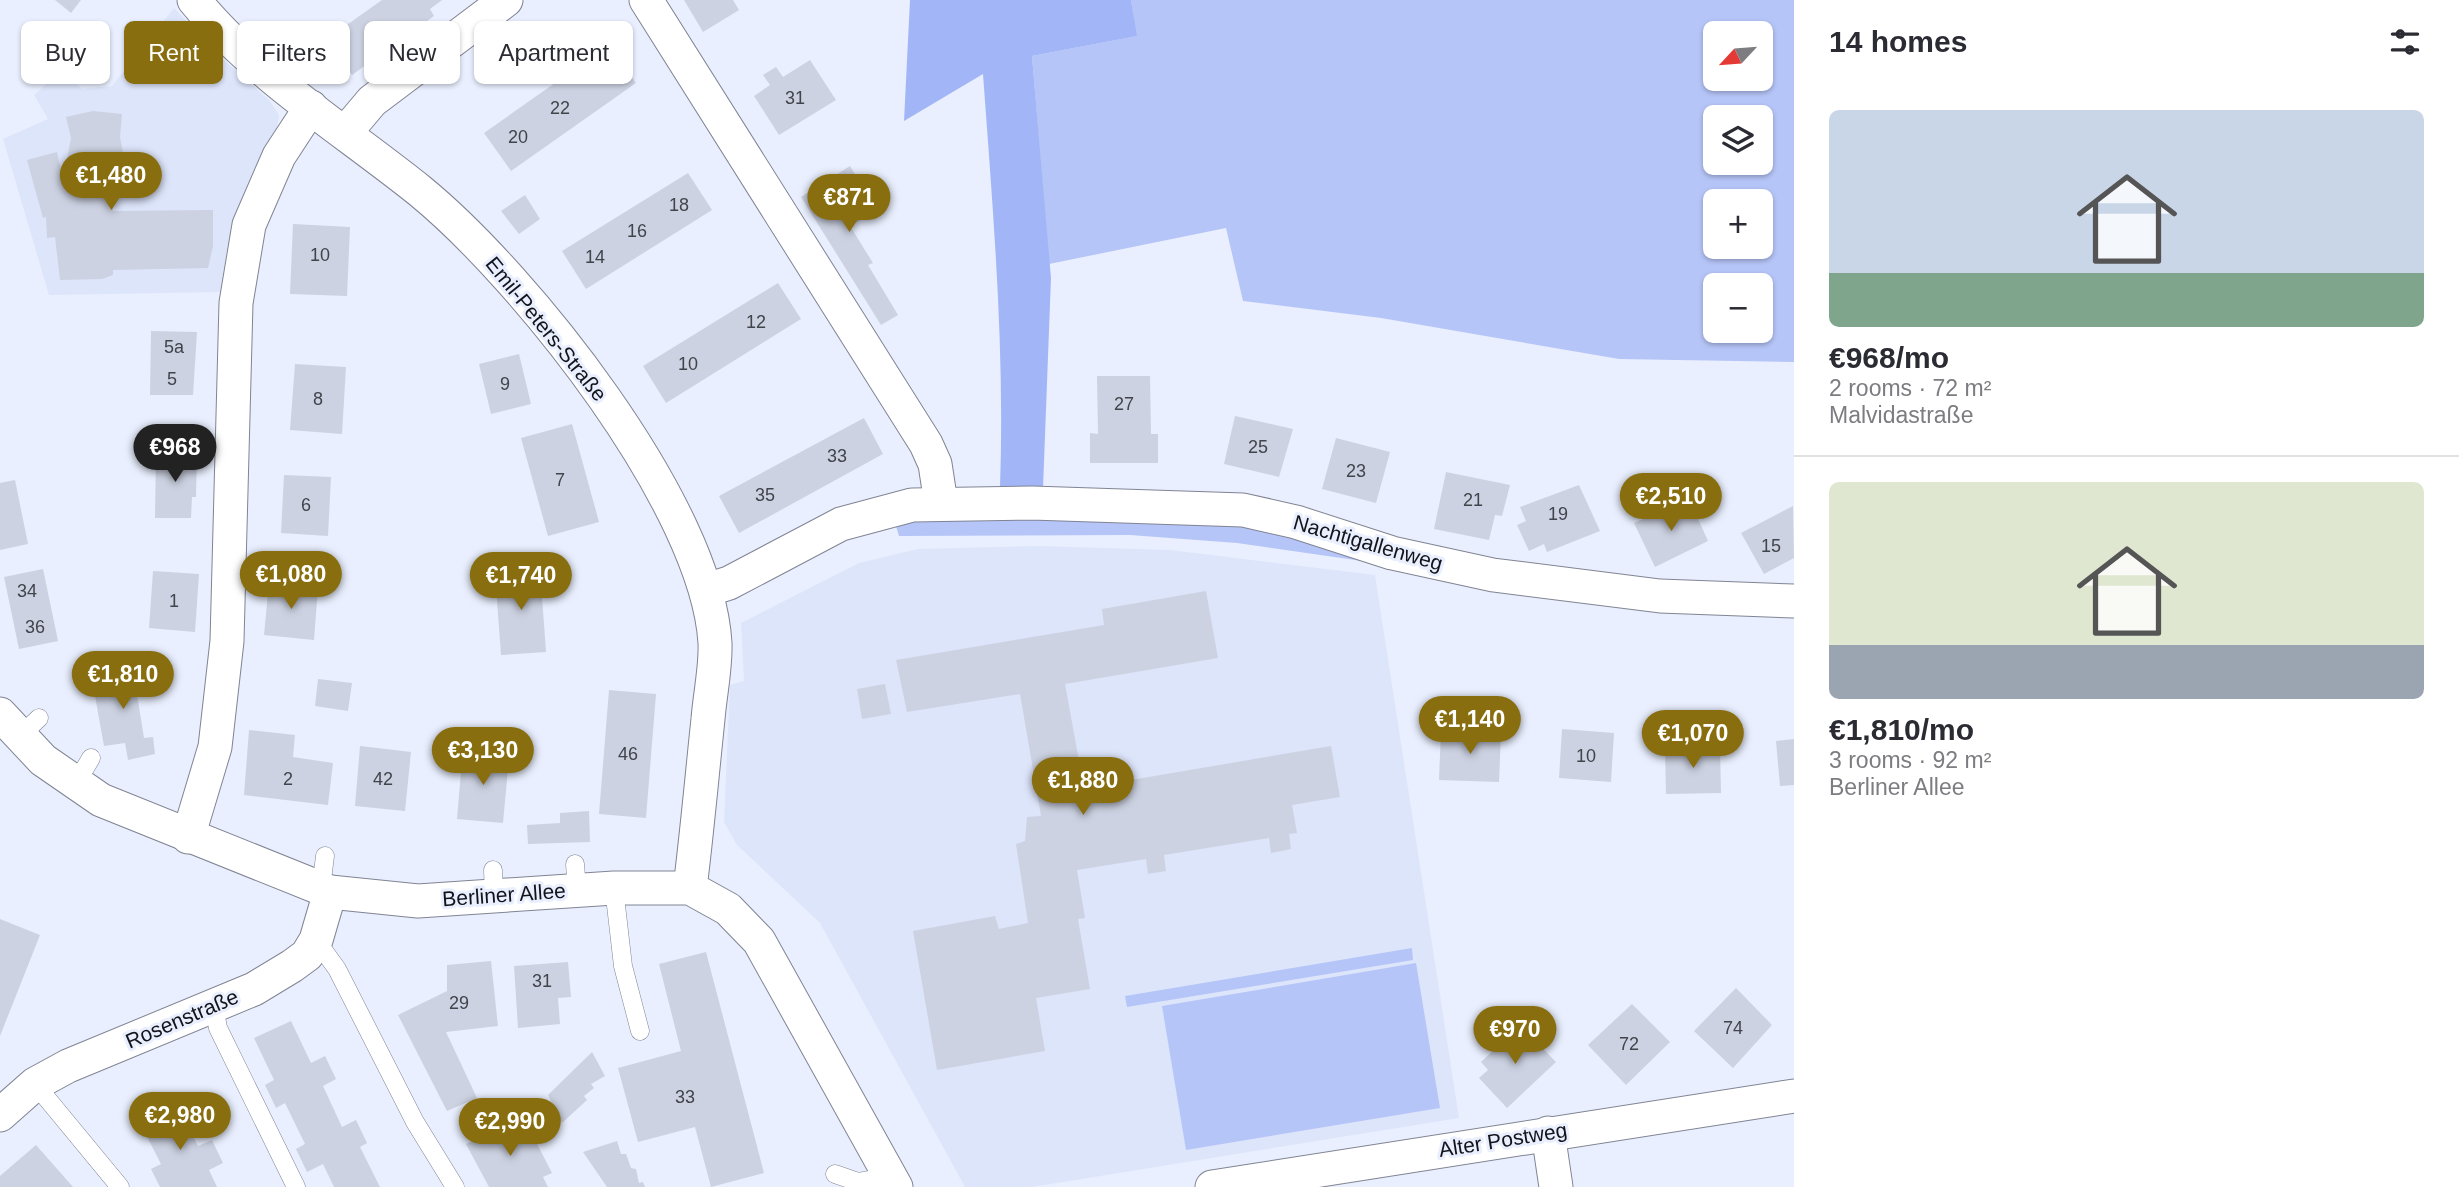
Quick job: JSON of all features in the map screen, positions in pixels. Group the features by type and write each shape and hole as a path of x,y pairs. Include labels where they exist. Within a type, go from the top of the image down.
{"street":[{"name":"Emil-Peters-Straße","path":"194,0 216,26 311,107 422,194 494,261 583,368 651,473 684,533 707,590 715,644 690,888"},
{"path":"345,133 372,101 506,0"},
{"path":"646,0 926,444 935,464 941,503"},
{"path":"188,836 215,747 227,641 236,303 249,225 272,168 293,131 311,107"},
{"name":"Nachtigallenweg","path":"707,590 729,583 841,524 912,505 941,503 1243,510 1296,522 1392,553 1506,577 1660,596 1794,601"},
{"name":"Berliner Allee","path":"12,720 43,760 83,770 100,800 188,836 325,878 418,901 494,883 576,877 614,888 690,888 728,909 759,941 893,1181"},
{"name":"Rosenstraße","path":"0,1115 36,1084 68,1066 254,989 292,966 307,955 316,940 325,878"},
{"name":"Alter Postweg","path":"1212,1187 1794,1096"},
{"path":"1548,1133 1556,1187"}],"lane":[{"path":"614,888 623,966 640,1031"},
{"path":"316,940 337,969 415,1122 455,1187"},
{"path":"214,1006 218,1028 296,1187"},
{"path":"36,1084 120,1187"},
{"path":"835,1174 858,1182 893,1181"}],"shaded area":[{"path":"910,0 1131,0 1137,36 1032,56 1051,278 1043,488 1000,487 999,332 983,74 904,121"},
{"path":"1131,0 1794,0 1794,362 1619,359 1381,318 1243,301 1226,228 1049,264 1032,56 1136,36"},
{"path":"174,8 186,21 164,21"},
{"path":"223,59 237,72 237,84 251,84 269,100 279,115 276,134 247,189 226,256 220,292 49,295 3,139 48,119 34,95 46,84 76,84 82,89 112,86 124,71 124,84 223,84"},
{"path":"1167,518 1277,528 1376,563 1237,543 1130,535 899,536 895,523 909,520"},
{"path":"1039,546 1170,550 1375,575 1459,1118 1032,1187 965,1187 820,923 737,845 724,822 730,685 744,681 741,623 859,563 918,549"},
{"path":"1412,948 1413,960 1127,1007 1125,996"},
{"path":"1416,963 1440,1108 1186,1150 1162,1006"}],"building":[{"path":"55,0 81,0 71,13"},
{"path":"382,0 442,0 430,9 434,16 427,21 364,21 364,66 352,75 350,23"},
{"path":"684,0 733,0 739,10 703,32"},
{"path":"810,60 836,100 779,135 754,96 770,85 763,75 776,67 783,77"},
{"path":"633,79 636,83 511,171 484,133 554,84 633,84"},
{"path":"93,111 122,114 120,137 124,158 115,161 119,180 112,180 113,211 213,210 213,246 208,268 113,270 113,275 102,279 60,280 55,237 47,238 46,217 43,218 27,160 57,152 62,175 79,174 79,162 67,159 71,138 66,117"},
{"path":"850,166 877,210 850,226 873,263 868,265 898,315 881,325 801,197"},
{"path":"688,173 712,210 586,289 562,251"},
{"path":"525,195 540,219 519,234 501,211"},
{"path":"293,224 350,227 347,296 290,294"},
{"path":"778,283 801,319 666,403 643,366"},
{"path":"151,331 197,332 193,395 150,395"},
{"path":"519,354 531,404 491,414 479,364"},
{"path":"295,364 346,367 342,434 290,430"},
{"path":"1097,376 1150,376 1151,434 1158,434 1158,463 1090,463 1090,433 1098,434"},
{"path":"1235,416 1293,429 1279,477 1224,464"},
{"path":"864,418 883,454 739,533 719,496"},
{"path":"572,424 599,522 548,536 521,438"},
{"path":"1336,438 1390,452 1376,503 1322,489"},
{"path":"156,451 197,451 196,497 192,497 191,518 155,518"},
{"path":"1446,472 1510,485 1502,516 1495,515 1489,540 1434,529"},
{"path":"284,475 331,477 328,536 281,533"},
{"path":"15,480 28,544 0,550 0,483"},
{"path":"1579,485 1600,531 1547,552 1544,544 1529,551 1517,525 1526,521 1520,507"},
{"path":"1689,499 1708,541 1655,567 1634,523"},
{"path":"1793,506 1794,558 1764,574 1741,533"},
{"path":"43,569 58,641 19,649 4,577"},
{"path":"540,569 546,652 501,655 495,573"},
{"path":"153,571 199,574 195,632 149,628"},
{"path":"269,582 318,588 314,640 264,635"},
{"path":"1206,591 1218,658 1065,684 1084,788 1331,746 1340,797 1292,805 1297,833 1289,834 1291,849 1271,853 1269,838 1164,855 1166,871 1148,874 1146,859 1077,870 1085,918 1078,919 1090,989 1036,998 1045,1051 937,1070 913,931 995,916 999,929 1028,923 1016,844 1025,841 1027,817 1041,816 1020,694 907,712 896,660 1104,625 1102,609"},
{"path":"139,660 143,678 134,678 144,738 153,737 155,754 128,760 125,743 104,746 93,685 115,681 112,663"},
{"path":"318,679 352,683 348,711 315,706"},
{"path":"885,684 891,714 862,719 857,689"},
{"path":"609,690 656,694 646,818 599,814"},
{"path":"1562,729 1614,733 1611,782 1559,778"},
{"path":"249,730 295,735 293,757 333,763 328,805 244,795"},
{"path":"1441,731 1501,733 1499,782 1439,780"},
{"path":"1794,739 1794,785 1780,786 1776,741"},
{"path":"360,746 411,752 405,811 355,806"},
{"path":"1720,746 1721,793 1666,794 1665,747"},
{"path":"463,748 485,750 486,756 509,758 503,823 457,819"},
{"path":"589,811 590,842 528,844 527,825 560,823 560,813"},
{"path":"0,919 40,935 0,1036"},
{"path":"706,952 764,1173 711,1187 695,1127 638,1142 618,1068 681,1051 659,964"},
{"path":"491,961 498,1026 446,1032 477,1098 447,1111 398,1015 447,991 447,965"},
{"path":"568,962 571,997 558,998 560,1024 518,1028 514,966"},
{"path":"1736,988 1772,1025 1733,1068 1694,1031"},
{"path":"1632,1004 1670,1042 1626,1085 1588,1045"},
{"path":"291,1021 311,1063 325,1056 336,1079 323,1086 342,1127 356,1120 367,1143 360,1147 380,1187 334,1187 323,1164 307,1172 296,1149 305,1144 285,1103 276,1108 265,1085 274,1080 254,1038"},
{"path":"1520,1025 1556,1062 1507,1108 1479,1078 1488,1070 1481,1062"},
{"path":"592,1052 605,1076 591,1084 594,1088 584,1096 587,1100 562,1123 548,1095"},
{"path":"177,1105 198,1146 212,1140 223,1163 209,1170 217,1187 160,1187 151,1169 161,1164 140,1123"},
{"path":"512,1119 520,1135 530,1130 552,1173 543,1177 548,1187 489,1187 466,1144"},
{"path":"617,1141 621,1154 626,1154 631,1168 636,1169 639,1183 643,1182 645,1187 607,1187 583,1152"},
{"path":"36,1145 73,1187 0,1187 0,1176"}]}
